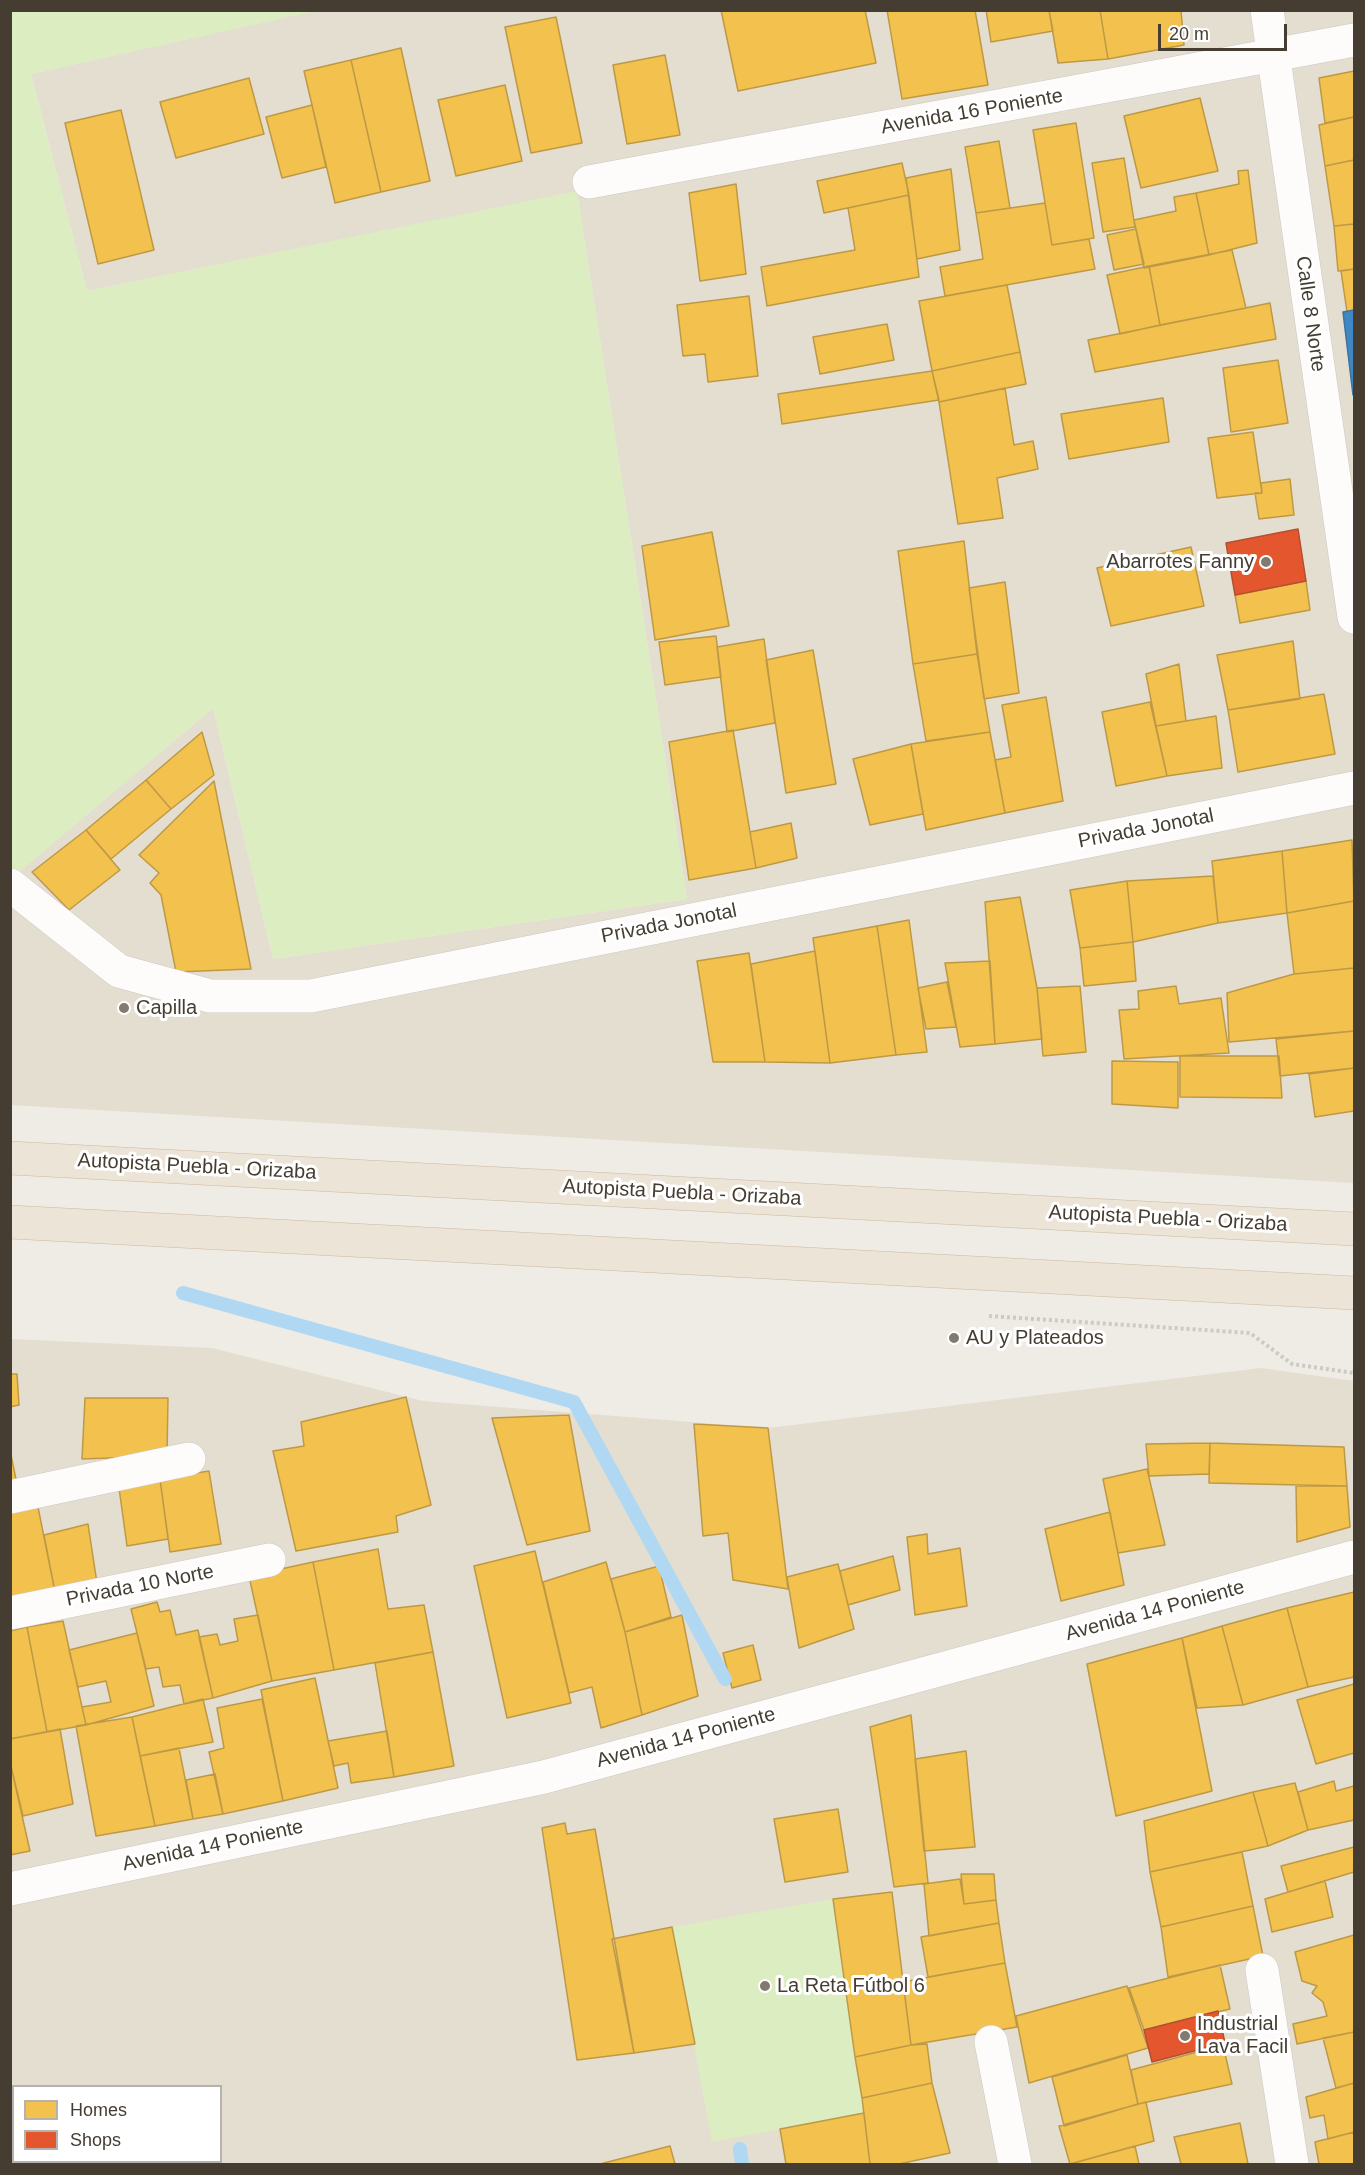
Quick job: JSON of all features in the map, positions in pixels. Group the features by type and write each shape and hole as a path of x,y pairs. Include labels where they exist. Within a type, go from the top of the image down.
{"highway":[{"name":"Autopista Puebla - Orizaba","path":"10,1158 1354,1229"},
{"path":"10,1222 1354,1293"}],"street":[{"name":"Calle 8 Norte","path":"1267,10 1354,617"},
{"name":"Avenida 16 Poniente","path":"589,182 1273,57 1354,40"},
{"name":"Privada Jonotal","path":"10,885 119,971 210,996 311,996 1354,788"},
{"path":"10,1497 189,1459"},
{"name":"Avenida 14 Poniente","path":"10,1889 544,1777 1354,1557"},
{"name":"Privada 10 Norte","path":"10,1613 269,1560"},
{"path":"1262,1970 1292,2164"},
{"path":"991,2042 1015,2164"}],"path":[{"path":"1250,1333 1292,1364 1354,1373"}],"shaded area":[{"path":"316,10 1354,11 1354,1183 11,1105 10,879 213,708 273,959 687,899 577,192 87,291 31,74"},
{"path":"11,1339 212,1348 423,1401 768,1428 1261,1368 1354,1381 1354,2164 11,2164"}],"green space":[{"path":"11,11 316,11 31,74 87,291 577,191 687,899 273,959 213,708 11,879"},
{"name":"La Reta Fútbol 6","path":"833,1899 864,2113 712,2142 672,1927"}],"building: Homes":[{"path":"721,10 865,10 876,63 738,91"},
{"path":"887,10 975,10 988,85 902,99"},
{"path":"986,10 1049,10 1053,31 991,42"},
{"path":"1049,10 1100,10 1108,59 1058,63"},
{"path":"1100,10 1181,10 1184,45 1108,59"},
{"path":"556,17 582,143 531,153 505,27"},
{"path":"401,48 430,181 381,192 351,60"},
{"path":"665,55 680,135 627,144 613,65"},
{"path":"351,60 381,192 335,203 304,71"},
{"path":"1354,71 1354,117 1325,123 1319,78"},
{"path":"249,78 264,134 176,158 160,102"},
{"path":"505,85 522,161 456,176 438,100"},
{"path":"1200,98 1218,171 1141,188 1124,116"},
{"path":"312,105 326,167 282,178 266,117"},
{"path":"121,110 154,250 98,264 65,123"},
{"path":"1354,117 1354,160 1325,166 1319,125"},
{"path":"1076,123 1094,238 1052,245 1033,130"},
{"path":"999,141 1010,208 976,213 965,147"},
{"path":"1124,158 1135,227 1103,232 1092,163"},
{"path":"1354,160 1354,224 1334,226 1325,166"},
{"path":"902,163 909,195 824,213 817,181"},
{"path":"951,169 960,250 917,259 906,178"},
{"path":"1248,170 1257,243 1209,255 1196,193 1239,184 1238,171"},
{"path":"736,184 746,274 700,281 689,193"},
{"path":"1196,193 1209,255 1144,268 1134,220 1176,211 1174,197"},
{"path":"909,195 919,277 767,306 761,267 855,250 848,208"},
{"path":"1045,203 1052,245 1089,239 1095,269 945,296 940,267 983,259 976,213"},
{"path":"1354,224 1354,269 1338,271 1334,226"},
{"path":"1136,229 1144,264 1114,270 1107,235"},
{"path":"1232,250 1246,308 1160,325 1149,266"},
{"path":"1149,266 1160,325 1120,334 1107,275"},
{"path":"1354,269 1354,310 1347,312 1341,271"},
{"path":"1007,285 1020,352 932,371 919,301"},
{"path":"749,296 758,376 708,382 705,354 683,356 677,305"},
{"path":"1270,303 1276,339 1095,372 1088,340"},
{"path":"887,324 894,360 820,374 813,337"},
{"path":"1020,352 1026,384 939,402 932,371"},
{"path":"1278,360 1288,423 1231,432 1223,368"},
{"path":"932,371 939,400 782,424 778,394"},
{"path":"1005,388 1014,445 1033,441 1038,469 997,478 1003,518 958,524 939,402"},
{"path":"1163,398 1169,442 1069,459 1061,414"},
{"path":"1253,432 1262,493 1217,498 1208,438"},
{"path":"1290,479 1294,515 1259,519 1255,493 1262,493 1261,483"},
{"path":"712,532 729,626 655,640 642,546"},
{"path":"964,541 977,654 913,664 898,551"},
{"path":"1191,547 1204,606 1111,626 1097,568"},
{"path":"1306,581 1310,610 1240,623 1235,595"},
{"path":"1005,582 1019,693 984,699 969,588"},
{"path":"716,636 721,677 665,685 659,642"},
{"path":"764,639 775,723 727,732 717,647"},
{"path":"1293,641 1300,699 1228,710 1217,655"},
{"path":"813,650 836,784 786,793 766,660"},
{"path":"977,654 990,732 926,741 913,664"},
{"path":"1179,664 1186,721 1156,726 1146,674"},
{"path":"1324,694 1335,754 1238,772 1228,710"},
{"path":"1046,697 1063,801 1005,813 995,760 1011,757 1002,705"},
{"path":"1150,702 1167,776 1116,786 1102,712"},
{"path":"1216,716 1222,768 1167,776 1156,726"},
{"path":"733,730 756,868 689,880 669,742"},
{"path":"202,732 214,775 171,809 146,780"},
{"path":"990,732 1005,813 926,830 911,744"},
{"path":"911,744 923,814 870,825 853,759"},
{"path":"146,780 171,809 111,859 86,830"},
{"path":"214,781 251,969 176,972 161,895 150,883 159,873 139,855"},
{"path":"791,823 797,858 756,868 750,832"},
{"path":"86,830 120,870 69,910 32,872"},
{"path":"1352,840 1354,901 1287,913 1282,851"},
{"path":"1282,851 1287,913 1218,923 1212,861"},
{"path":"1213,876 1218,923 1133,942 1127,881"},
{"path":"1127,881 1133,942 1080,948 1070,890"},
{"path":"1020,897 1037,988 1042,1039 995,1044 985,902"},
{"path":"1354,901 1354,968 1294,974 1287,913"},
{"path":"909,920 927,1052 896,1055 877,926"},
{"path":"877,926 896,1055 830,1063 813,938"},
{"path":"1133,942 1136,981 1084,986 1080,948"},
{"path":"815,951 830,1063 765,1062 751,964"},
{"path":"749,953 765,1062 713,1062 697,961"},
{"path":"990,961 995,1044 960,1047 945,963"},
{"path":"1354,968 1354,1031 1229,1042 1227,993 1294,974"},
{"path":"947,982 956,1027 926,1029 918,988"},
{"path":"1080,986 1086,1052 1043,1056 1037,988"},
{"path":"1176,986 1179,1004 1221,998 1229,1053 1124,1059 1119,1010 1139,1009 1138,991"},
{"path":"1354,1031 1354,1068 1280,1076 1276,1039"},
{"path":"1180,1056 1279,1056 1282,1098 1180,1097"},
{"path":"1112,1061 1178,1062 1178,1108 1112,1104"},
{"path":"1354,1068 1354,1111 1315,1117 1309,1074"},
{"path":"10,1374 17,1374 19,1405 10,1407"},
{"path":"406,1397 431,1505 396,1516 398,1532 296,1551 273,1451 304,1446 301,1422"},
{"path":"85,1398 168,1398 167,1456 82,1459"},
{"path":"569,1415 590,1531 527,1545 492,1418"},
{"path":"694,1424 768,1428 788,1589 733,1580 728,1533 703,1536"},
{"path":"1210,1443 1209,1474 1149,1476 1146,1444"},
{"path":"1210,1443 1344,1447 1347,1486 1209,1483"},
{"path":"10,1450 18,1489 10,1491"},
{"path":"1147,1469 1165,1545 1118,1553 1103,1479"},
{"path":"209,1471 221,1544 170,1552 160,1479"},
{"path":"160,1479 168,1539 127,1546 119,1488"},
{"path":"1296,1486 1347,1486 1350,1527 1297,1542"},
{"path":"38,1507 55,1592 10,1601 10,1513"},
{"path":"1110,1512 1124,1585 1061,1601 1045,1529"},
{"path":"88,1524 97,1583 55,1592 44,1535"},
{"path":"927,1534 928,1554 960,1548 967,1606 915,1615 907,1537"},
{"path":"378,1549 388,1609 424,1605 433,1652 334,1670 313,1562"},
{"path":"535,1551 571,1703 507,1718 474,1566"},
{"path":"893,1556 900,1590 848,1605 840,1571"},
{"path":"313,1562 334,1670 272,1681 249,1576"},
{"path":"606,1562 625,1632 642,1715 601,1728 592,1687 569,1693 543,1582"},
{"path":"838,1564 854,1629 799,1648 787,1577"},
{"path":"659,1566 671,1617 625,1632 611,1579"},
{"path":"1354,1592 1354,1677 1308,1687 1287,1608"},
{"path":"157,1602 160,1612 170,1610 176,1635 198,1630 213,1698 184,1704 180,1685 163,1687 159,1667 146,1669 131,1609"},
{"path":"1287,1608 1308,1687 1243,1705 1222,1626"},
{"path":"258,1615 272,1681 213,1698 199,1637 217,1634 220,1645 238,1641 234,1619"},
{"path":"682,1615 698,1696 642,1715 625,1632"},
{"path":"63,1621 86,1725 47,1732 27,1627"},
{"path":"1222,1626 1243,1705 1197,1708 1182,1638"},
{"path":"27,1627 47,1732 10,1739 10,1631"},
{"path":"137,1633 154,1706 86,1725 82,1707 111,1702 106,1681 78,1687 69,1650"},
{"path":"1182,1638 1212,1791 1116,1816 1087,1664"},
{"path":"753,1645 761,1680 732,1688 723,1653"},
{"path":"433,1652 454,1766 394,1777 375,1663"},
{"path":"315,1678 338,1788 283,1801 261,1690"},
{"path":"1354,1684 1354,1753 1316,1764 1297,1700"},
{"path":"203,1699 213,1742 140,1756 132,1717"},
{"path":"262,1699 283,1801 223,1814 209,1752 224,1748 217,1708"},
{"path":"911,1715 928,1883 894,1887 870,1727"},
{"path":"132,1717 155,1826 96,1836 76,1726"},
{"path":"60,1729 73,1804 23,1816 10,1762 10,1739"},
{"path":"387,1731 394,1777 351,1783 348,1763 334,1766 328,1741"},
{"path":"179,1748 193,1819 155,1826 140,1756"},
{"path":"966,1751 975,1847 924,1851 915,1759"},
{"path":"10,1762 30,1851 10,1855"},
{"path":"215,1774 223,1814 193,1819 186,1780"},
{"path":"1334,1781 1336,1791 1354,1786 1354,1820 1308,1830 1298,1792"},
{"path":"1295,1783 1308,1830 1268,1846 1253,1792"},
{"path":"1253,1792 1268,1846 1150,1872 1144,1821"},
{"path":"838,1809 848,1872 785,1882 774,1819"},
{"path":"565,1823 567,1834 595,1829 634,2053 577,2060 542,1828"},
{"path":"1354,1847 1354,1872 1288,1892 1281,1866"},
{"path":"1242,1852 1253,1906 1161,1927 1150,1872"},
{"path":"961,1874 994,1874 996,1900 964,1904"},
{"path":"960,1879 964,1904 996,1900 999,1923 929,1936 924,1884"},
{"path":"1325,1881 1333,1917 1272,1932 1265,1899"},
{"path":"892,1892 911,2045 855,2057 833,1899"},
{"path":"1253,1906 1263,1956 1168,1977 1161,1927"},
{"path":"999,1923 1005,1963 928,1977 921,1937"},
{"path":"672,1927 695,2044 634,2053 612,1939"},
{"path":"1354,1935 1354,2032 1297,2044 1293,2024 1327,2016 1323,2002 1312,1993 1317,1986 1302,1981 1295,1952"},
{"path":"1005,1963 1017,2027 911,2045 903,1982"},
{"path":"1220,1965 1230,2009 1144,2030 1129,1988"},
{"path":"1127,1986 1148,2048 1029,2083 1016,2016"},
{"path":"1354,2032 1354,2083 1336,2088 1323,2038"},
{"path":"927,2044 932,2083 862,2098 855,2057 911,2045"},
{"path":"1223,2045 1232,2084 1138,2104 1131,2070"},
{"path":"1127,2055 1138,2104 1064,2126 1052,2077"},
{"path":"932,2083 950,2153 899,2164 870,2164 862,2098"},
{"path":"1354,2083 1354,2132 1328,2139 1324,2115 1310,2118 1306,2097"},
{"path":"10,2093 12,2096 12,2154 10,2155"},
{"path":"1146,2102 1154,2141 1070,2164 1059,2126"},
{"path":"864,2113 870,2164 786,2164 780,2129"},
{"path":"1240,2123 1248,2164 1181,2164 1174,2137"},
{"path":"1354,2132 1354,2164 1319,2164 1315,2142"},
{"path":"670,2146 675,2164 600,2164"},
{"path":"1135,2146 1139,2164 1070,2164"}],"building: Shops":[{"name":"Abarrotes Fanny","path":"1298,529 1306,581 1235,595 1226,543"},
{"name":"Industrial Lava Facil","path":"1218,2011 1225,2043 1152,2062 1144,2030"}],"building: Schools":[{"path":"1354,310 1354,395 1353,395 1343,312"}],"waterway":[{"path":"183,1293 574,1402 725,1679"},
{"path":"740,2149 742,2164"}],"place":[{"name":"Abarrotes Fanny","path":"1266,562"},
{"name":"Capilla","path":"124,1008"},
{"name":"AU y Plateados","path":"954,1338"},
{"name":"La Reta Fútbol 6","path":"765,1986"},
{"name":"Industrial Lava Facil","path":"1185,2036"}]}
